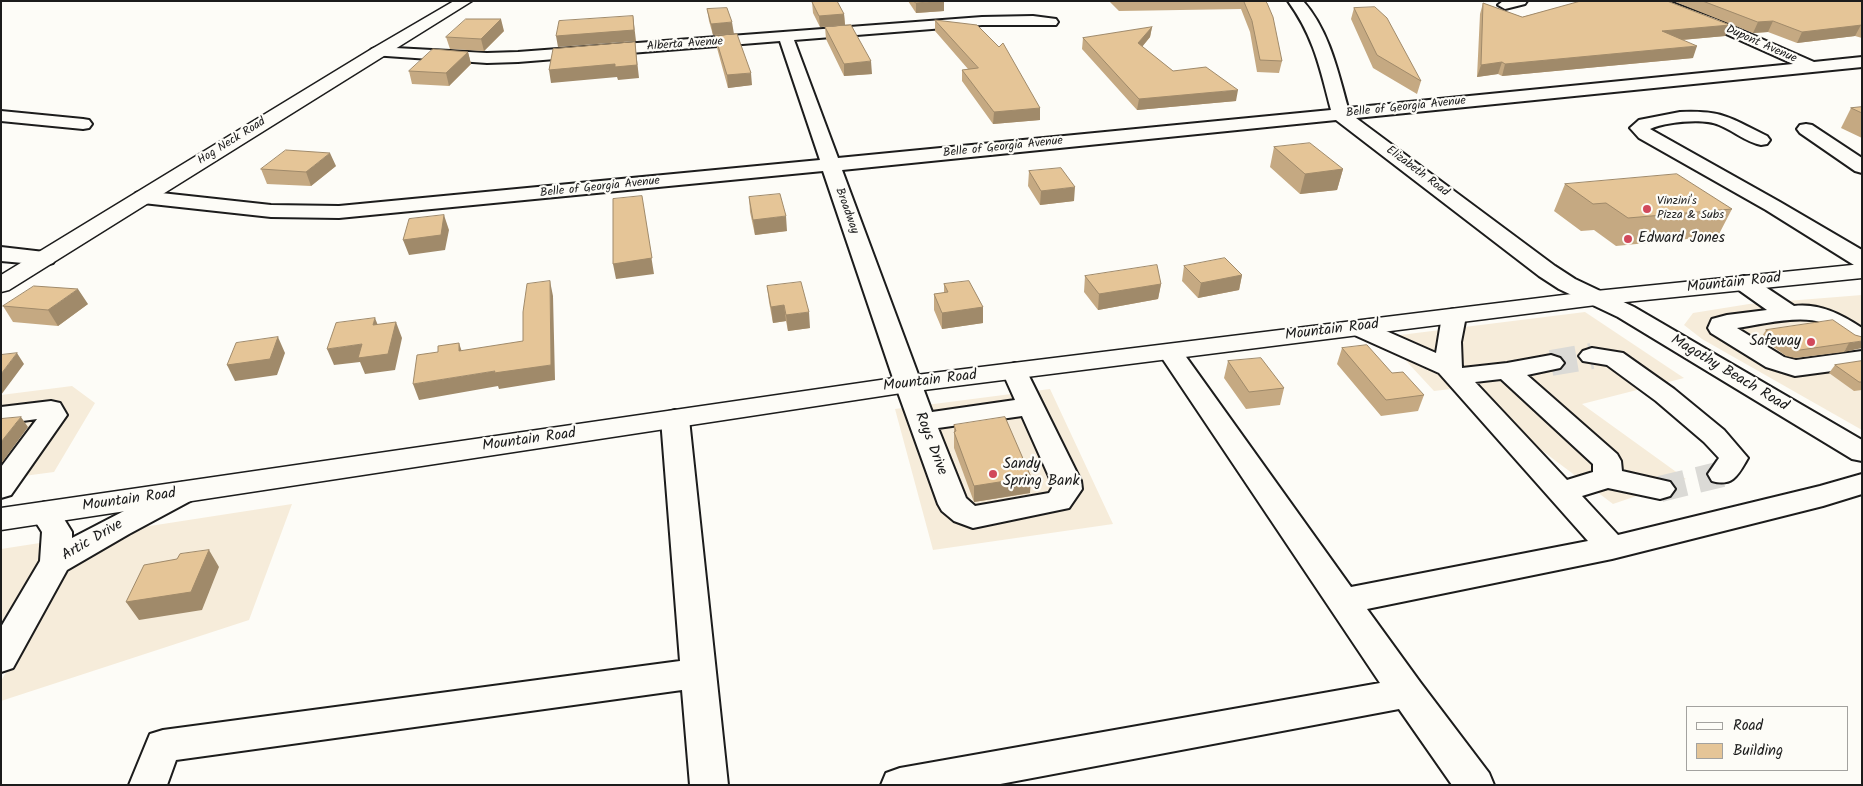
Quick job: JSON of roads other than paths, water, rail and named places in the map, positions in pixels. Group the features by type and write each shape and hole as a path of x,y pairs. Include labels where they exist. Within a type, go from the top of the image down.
{"main road":[{"name":"Hog Neck Road","path":"1,285 377,52 465,1"},
{"name":"Mountain Road","path":"1,519 908,384 1596,298 1862,271"}],"street":[{"path":"1295,1 1304,11 1324,51 1341,115"},
{"path":"1505,5 1520,1"},
{"name":"Dupont Avenue","path":"1653,1 1710,22 1813,67"},
{"name":"Alberta Avenue","path":"377,52 487,58 518,57 786,38 982,21 1033,20 1051,22"},
{"name":"Broadway","path":"786,38 908,384"},
{"name":"Belle of Georgia Avenue","path":"143,197 272,211 339,212 1341,115 1862,62"},
{"name":"Elizabeth Road","path":"1341,115 1546,271 1596,298"},
{"path":"1,116 83,124"},
{"path":"1761,140 1723,120 1707,117 1656,121 1639,128 1645,134 1773,206 1862,260"},
{"path":"1806,128 1862,167"},
{"path":"1,254 45,258"},
{"path":"1744,283 1789,314"},
{"name":"Magothy Beach Road","path":"1596,298 1626,312 1862,452"},
{"path":"1862,339 1830,318 1806,312 1721,324 1722,331 1775,362 1795,368 1862,359"},
{"path":"1452,372 1449,342 1454,316"},
{"path":"1359,328 1452,372 1612,548"},
{"path":"1705,359 1749,347"},
{"path":"1170,352 1407,693 1475,785"},
{"path":"1592,356 1614,358 1665,395 1714,436 1734,458 1722,474"},
{"path":"1452,372 1507,370 1551,363"},
{"path":"1507,370 1607,461 1608,478"},
{"path":"922,422 1031,406 1015,371"},
{"name":"Roys Drive","path":"908,384 953,504 973,517 1051,503 1059,501 1064,496 1067,489 1066,481 1031,406"},
{"path":"1,416 51,409 54,415 6,476"},
{"path":"675,419 709,785"},
{"path":"1560,492 1608,478 1660,489"},
{"path":"1343,601 1612,548 1824,496 1862,484"},
{"name":"Artic Drive","path":"56,562 118,526 184,492"},
{"name":"Artic Drive","path":"1,658 56,562 57,532 45,513"},
{"path":"148,785 163,746 698,673"},
{"path":"900,785 1407,693"}],"tunnel":[{"path":"1551,363 1592,356"},
{"path":"1660,489 1722,474"}],"place":[{"name":"Vinzini's Pizza & Subs","path":"1647,209"},
{"name":"Edward Jones","path":"1628,239"},
{"name":"Safeway","path":"1811,342"},
{"name":"Sandy Spring Bank","path":"993,474"}]}
